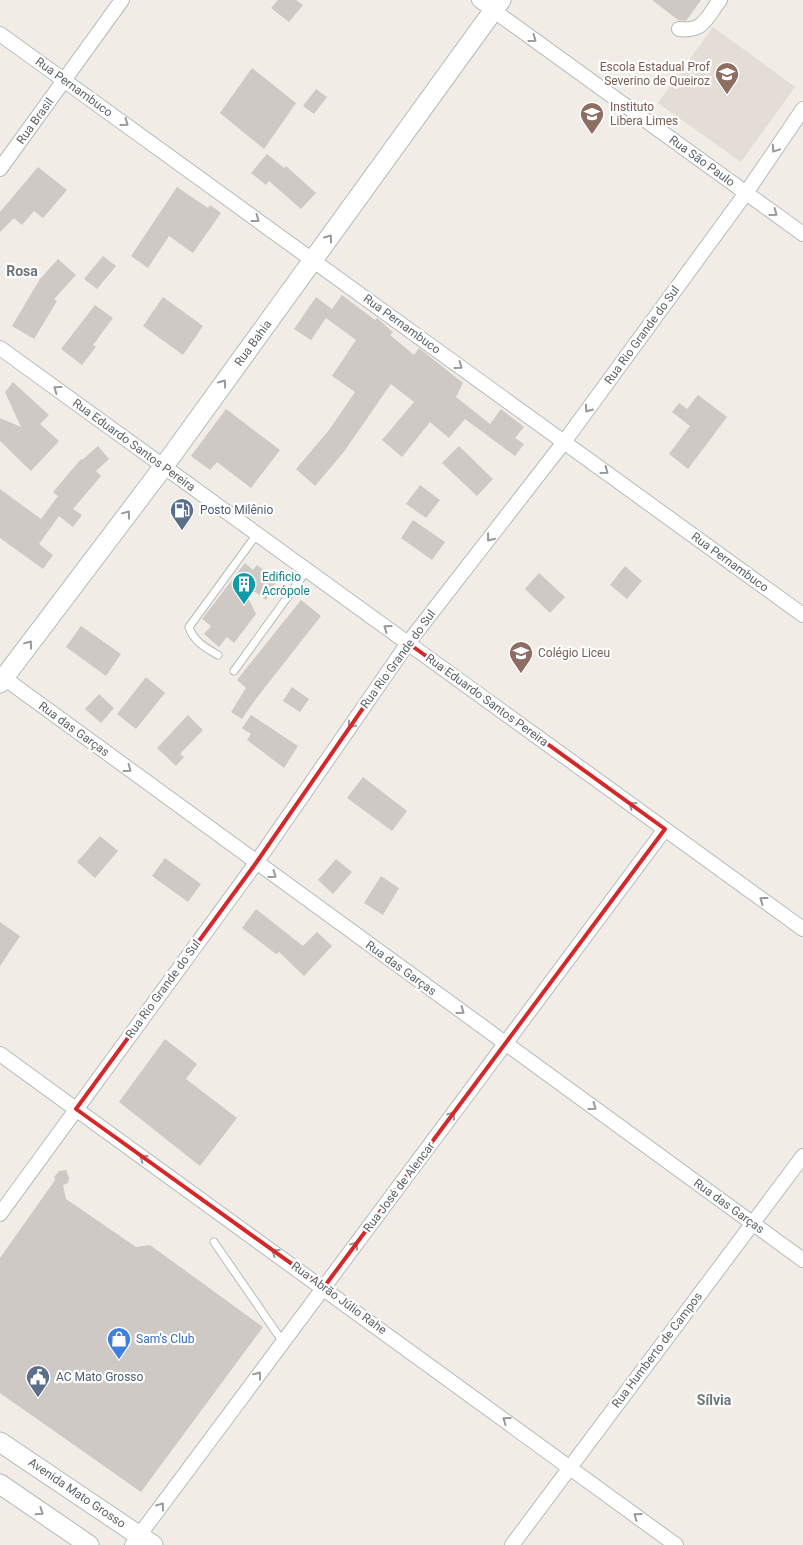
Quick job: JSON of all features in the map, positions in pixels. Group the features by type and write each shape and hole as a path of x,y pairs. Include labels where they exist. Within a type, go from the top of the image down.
{"main road":[{"name":"Rua Bahia","path":"1,679 164,466 313,260 491,4"},
{"name":"Avenida Mato Grosso","path":"0,1442 142,1542"},
{"path":"0,1484 89,1545"}],"street":[{"name":"Rua Brasil","path":"0,169 122,0"},
{"path":"679,28 694,30 699,28 720,0"},
{"name":"Rua São Paulo","path":"491,4 803,234"},
{"name":"Rua Pernambuco","path":"0,34 803,616"},
{"name":"Rua Rio Grande do Sul","path":"0,1214 256,862 408,643 564,442 746,193 803,109"},
{"name":"Rua Eduardo Santos Pereira","path":"0,348 803,929"},
{"name":"Rua das Garças","path":"1,679 803,1260"},
{"name":"Rua José de Alencar","path":"142,1542 283,1342 665,829"},
{"name":"Rua Abrão Júlio Rahe","path":"0,1054 324,1287 676,1545"},
{"name":"Rua Humberto de Campos","path":"512,1545 803,1156"}],"lane":[{"path":"218,655 198,642 191,634 189,627 257,534"},
{"path":"234,671 308,570"},
{"path":"214,1242 283,1342"}],"highlighted area":[{"path":"408,643 665,829 324,1287 76,1109 256,863"}],"shaded area":[{"name":"Escola Estadual Prof Severino de Queiroz","path":"713,27 795,87 741,162 658,103"}],"building":[{"path":"278,0 296,0 303,5 289,22 271,8"},
{"path":"652,0 701,0 686,21 678,20"},
{"path":"252,68 296,103 264,149 220,113"},
{"path":"316,89 327,97 314,114 303,106"},
{"path":"267,154 284,168 286,166 316,193 301,209 269,181 266,185 251,173"},
{"path":"38,167 67,190 43,218 34,211 22,225 14,218 0,232 0,212"},
{"path":"177,187 208,208 210,205 221,213 193,253 169,236 148,268 131,256"},
{"path":"103,256 116,266 97,289 84,279"},
{"path":"58,259 76,275 54,299 57,301 34,339 12,326 40,279"},
{"path":"342,295 375,320 377,318 393,332 390,335 414,355 419,348 463,383 456,397 490,424 501,409 524,427 515,438 524,444 515,456 465,419 449,438 430,422 402,457 382,440 414,402 391,384 343,453 315,486 296,469 329,430 355,392 332,376 356,340 326,318 311,340 294,329 316,297 332,309"},
{"path":"163,297 203,326 183,355 143,326"},
{"path":"95,305 113,318 93,345 96,347 82,365 61,349"},
{"path":"13,382 49,415 40,424 59,441 31,471 0,441 0,418 21,427 5,392"},
{"path":"698,395 727,417 688,469 669,454 690,426 672,412 679,403 687,409"},
{"path":"226,409 280,450 251,488 217,462 210,470 191,456"},
{"path":"98,446 109,459 96,471 101,476 73,509 82,515 73,527 59,516 39,544 53,555 43,569 0,538 0,489 41,519 58,496 53,492 81,459"},
{"path":"459,446 493,479 477,496 442,463"},
{"path":"420,485 440,500 426,518 406,504"},
{"path":"413,520 445,542 432,560 401,538"},
{"name":"Edificio Acrópole","path":"245,563 253,570 257,565 277,580 266,600 240,581 256,614 234,643 227,637 219,647 204,634 211,626 202,619"},
{"path":"625,566 642,581 627,599 610,585"},
{"path":"539,573 565,597 550,613 525,589"},
{"path":"301,600 321,616 242,719 231,712 246,688 237,680"},
{"path":"81,626 121,654 106,676 66,647"},
{"path":"146,677 165,693 136,729 117,714"},
{"path":"292,687 309,699 300,712 283,701"},
{"path":"99,694 114,708 101,723 85,709"},
{"path":"188,715 203,730 180,754 184,757 176,766 157,748"},
{"path":"251,715 298,746 284,768 247,740 251,734 242,728"},
{"path":"363,777 407,811 392,831 347,798"},
{"path":"100,836 118,851 95,878 77,862"},
{"path":"165,858 201,884 188,902 152,876"},
{"path":"336,859 352,872 333,894 318,880"},
{"path":"381,876 399,888 383,915 364,903"},
{"path":"256,909 303,946 317,932 332,946 304,976 279,952 276,954 242,928"},
{"path":"0,922 20,936 0,966"},
{"path":"165,1039 197,1064 186,1079 237,1118 200,1166 119,1102"},
{"name":"Sam's Club","path":"66,1170 69,1178 68,1183 63,1185 66,1199 136,1247 150,1245 263,1327 141,1492 0,1393 0,1258 55,1180 54,1177 59,1171"}],"place":[{"name":"Escola Estadual Prof Severino de Queiroz","path":"727,95"},
{"name":"Instituto Libera Limes","path":"592,135"},
{"name":"Posto Milênio","path":"182,531"},
{"name":"Edificio Acrópole","path":"244,605"},
{"name":"Colégio Liceu","path":"521,674"},
{"name":"Sam's Club","path":"119,1360"},
{"name":"AC Mato Grosso","path":"38,1398"}],"district":[{"name":"Rosa","path":"22,271"},
{"name":"Sílvia","path":"714,1400"}]}
